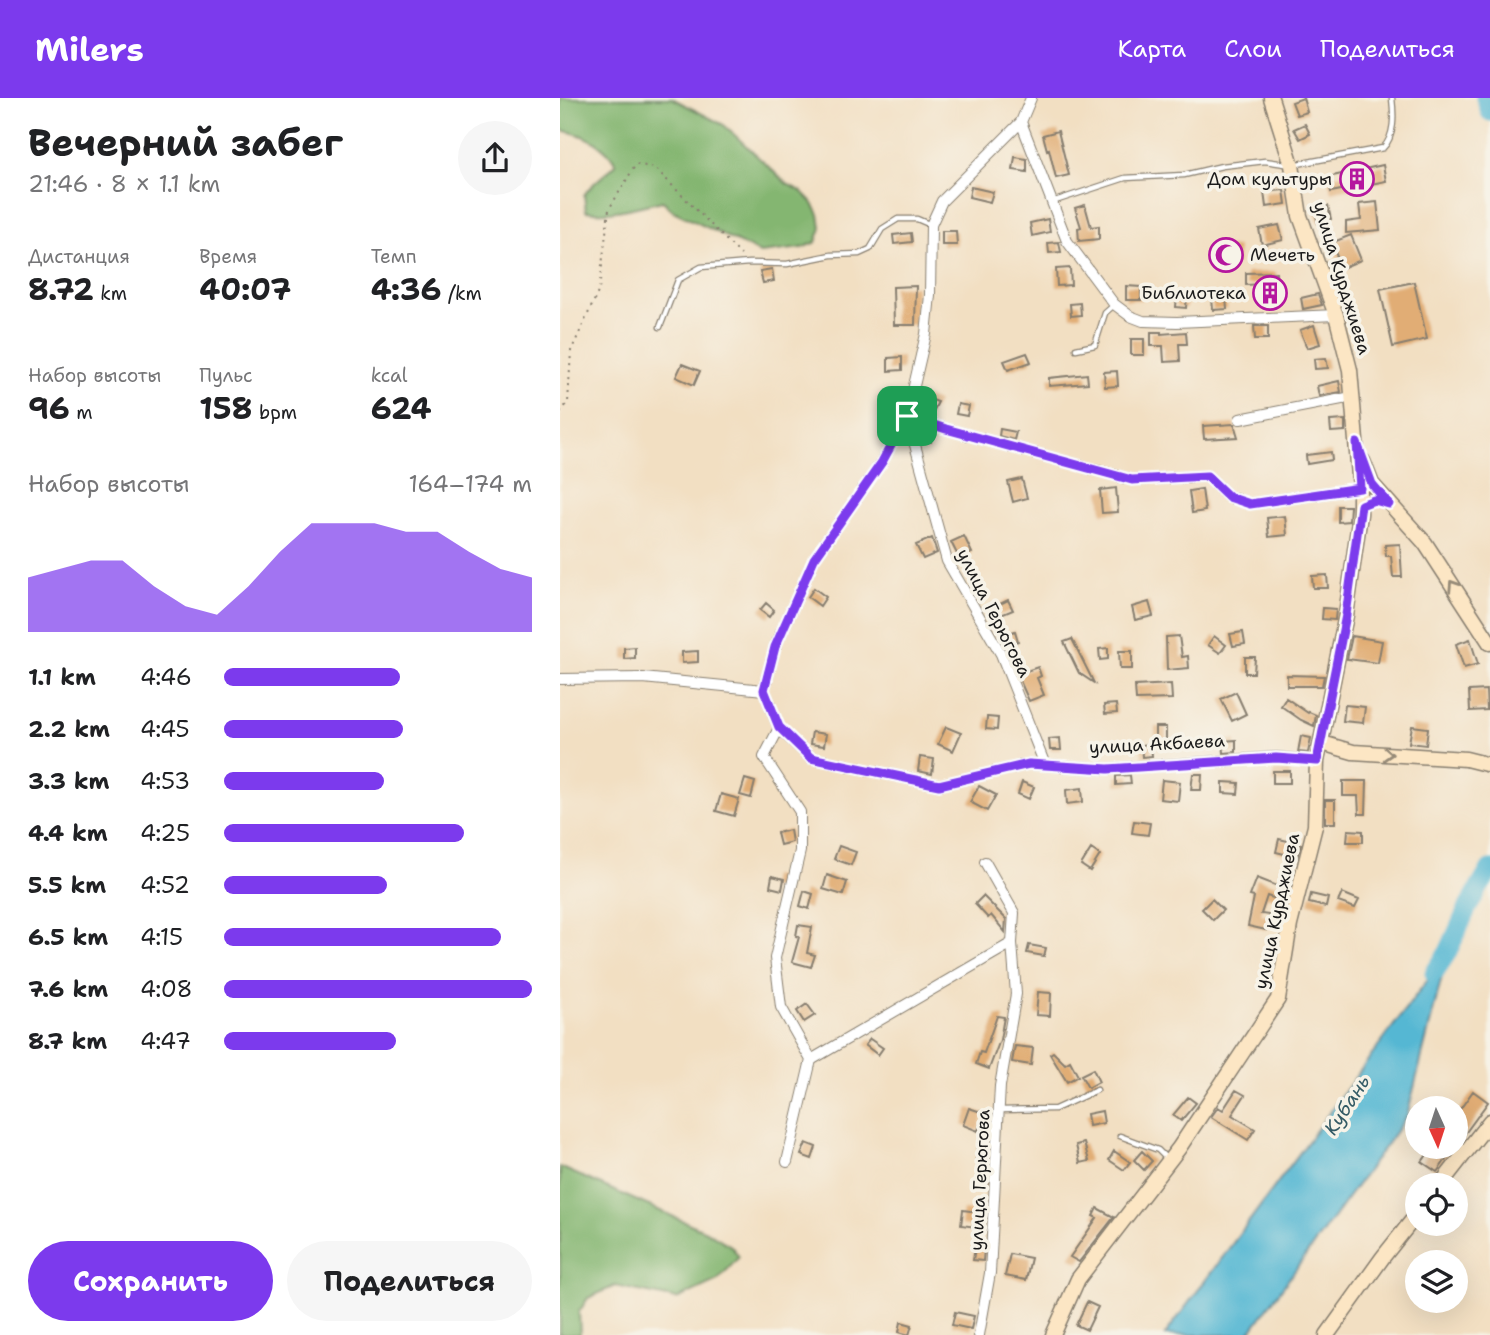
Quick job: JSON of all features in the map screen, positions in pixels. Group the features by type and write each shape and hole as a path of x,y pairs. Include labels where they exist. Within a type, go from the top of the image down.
{"street":[{"path":"932,225 942,201 1021,122 1031,98"},
{"name":"улица Курджиева","path":"1053,1335 1078,1279 1169,1161 1278,999 1290,925 1315,826 1317,761 1346,615 1360,514 1360,488 1350,370 1336,315 1300,216 1292,165 1271,98"},
{"path":"1021,122 1067,242 1114,304 1129,316 1143,321 1177,322 1336,315"},
{"name":"улица Герюгова","path":"932,225 926,334 907,416 947,561 1000,654 1045,765"},
{"path":"1240,419 1352,397"},
{"path":"560,679 643,678 764,690 775,647 814,559 882,462 907,416 1132,480 1207,476 1229,497 1250,504 1360,488"},
{"path":"1357,443 1372,484 1425,543 1490,642"},
{"path":"1360,514 1361,505 1374,500 1389,504"},
{"name":"улица Акбаева","path":"764,690 779,727 811,758 939,785 1029,764 1108,769 1276,758 1317,761"},
{"path":"779,727 764,757 800,812 800,851 775,958 780,1007 811,1060 787,1162"},
{"path":"1322,743 1353,752 1466,759 1490,765"},
{"name":"улица Герюгова","path":"979,1335 990,1273 1000,1086 1016,994 1012,943 1014,913 985,862"},
{"path":"811,1060 1012,943"},
{"path":"1449,1173 1490,1121"},
{"path":"1328,1335 1405,1229"}],"lane":[{"path":"1052,202 1125,178 1184,175 1222,166 1265,162 1292,165 1383,148 1391,140 1392,98"},
{"path":"660,327 678,280 701,267 749,263 787,264 831,255 859,254 870,249 881,229 898,219 918,219 932,225"},
{"path":"1076,349 1095,345 1105,313 1114,304"},
{"path":"1000,1110 1055,1109 1097,1090"},
{"path":"1120,1136 1158,1150 1169,1161"}],"path":[{"path":"560,412 568,403 570,351 599,290 609,209 636,164 656,168 749,263"}],"green space":[{"path":"560,98 672,98 724,125 787,184 801,191 812,202 819,214 821,228 816,242 802,248 760,253 673,211 663,201 614,211 586,211 584,195 616,164 600,145 577,134 560,130"},
{"path":"560,1167 706,1231 731,1246 739,1257 718,1280 677,1299 615,1286 588,1298 579,1312 580,1335 560,1335"}],"water":[{"path":"1448,952 1412,1096 1405,1096 1405,1119 1248,1335 1165,1335"}],"building":[{"path":"1303,98 1307,112 1297,115 1292,102"},
{"path":"1305,124 1310,134 1300,139 1294,129"},
{"path":"1058,131 1069,175 1056,178 1043,135"},
{"path":"1015,157 1027,159 1027,172 1013,170"},
{"name":"Дом культуры","path":"1383,165 1386,181 1331,192 1328,177"},
{"path":"971,187 993,192 990,202 969,197"},
{"path":"1284,190 1286,204 1266,207 1264,192"},
{"path":"1377,202 1380,230 1346,233 1346,222 1361,220 1359,204"},
{"path":"1085,205 1091,227 1099,226 1099,239 1079,241 1078,228 1081,227 1075,208"},
{"path":"1328,206 1331,219 1318,223 1314,208"},
{"path":"1048,219 1050,232 1032,236 1030,223"},
{"path":"1279,225 1283,240 1262,245 1259,229"},
{"path":"942,231 956,231 957,245 942,245"},
{"path":"911,233 912,242 894,244 893,235"},
{"path":"1351,235 1361,260 1342,268 1331,243"},
{"path":"1059,242 1061,252 1049,253 1048,243"},
{"name":"Мечеть","path":"1215,246 1238,247 1237,264 1215,264"},
{"path":"1070,268 1071,285 1057,286 1056,269"},
{"path":"772,269 774,281 763,283 760,271"},
{"name":"Библиотека","path":"1276,272 1277,301 1263,302 1262,284 1246,285 1246,273"},
{"path":"1414,282 1427,339 1393,347 1380,289"},
{"path":"916,286 915,325 894,325 893,287"},
{"path":"1126,286 1141,287 1141,300 1126,300"},
{"path":"1318,294 1322,305 1303,309 1301,298"},
{"path":"1177,295 1187,296 1186,308 1176,307"},
{"path":"1212,298 1226,298 1227,309 1213,310"},
{"path":"1080,303 1081,315 1071,316 1070,304"},
{"path":"1314,325 1320,344 1307,348 1300,330"},
{"path":"1254,326 1268,326 1268,339 1255,339"},
{"path":"1151,332 1186,332 1187,344 1179,344 1180,361 1164,362 1163,346 1151,346"},
{"path":"1131,339 1144,339 1144,355 1131,355"},
{"path":"1027,353 1031,362 1008,370 1004,361"},
{"path":"902,357 902,370 888,371 888,358"},
{"path":"1326,358 1328,368 1315,369 1314,359"},
{"path":"682,364 700,371 694,385 676,377"},
{"path":"1117,371 1118,386 1105,387 1104,372"},
{"path":"1087,374 1088,383 1049,386 1049,378"},
{"path":"1339,381 1341,392 1319,396 1317,386"},
{"path":"924,397 938,402 934,410 921,405"},
{"path":"958,404 969,406 967,416 956,414"},
{"path":"1345,420 1345,431 1331,432 1330,421"},
{"path":"1234,424 1238,437 1204,439 1203,426"},
{"path":"922,429 932,432 931,442 921,441"},
{"path":"1000,429 1016,432 1014,440 999,436"},
{"path":"1331,452 1332,460 1307,464 1306,455"},
{"path":"1022,479 1027,498 1013,502 1008,482"},
{"path":"1116,488 1118,512 1102,513 1100,490"},
{"path":"1202,489 1205,511 1192,513 1189,491"},
{"path":"1338,506 1350,506 1349,521 1338,522"},
{"path":"1285,516 1287,535 1269,537 1267,518"},
{"path":"964,536 972,553 959,558 951,542"},
{"path":"932,538 937,553 923,559 916,545"},
{"path":"1400,544 1402,577 1393,577 1391,556 1386,556 1385,545"},
{"path":"1327,575 1328,588 1313,588 1312,576"},
{"path":"814,588 826,597 820,606 808,597"},
{"path":"1008,600 1013,610 1001,615 996,606"},
{"path":"1149,602 1153,616 1135,620 1132,607"},
{"path":"766,603 774,610 769,617 760,610"},
{"path":"1323,608 1336,609 1335,620 1322,619"},
{"path":"1015,631 1018,641 1006,645 1002,635"},
{"path":"1243,632 1245,644 1233,646 1230,634"},
{"path":"1179,636 1182,657 1188,656 1189,668 1167,670 1166,637"},
{"path":"1214,636 1226,645 1220,653 1208,645"},
{"path":"1352,636 1382,641 1378,663 1347,659"},
{"path":"1072,639 1094,683 1079,673 1064,642"},
{"path":"1470,639 1478,664 1464,668 1456,644"},
{"path":"635,647 635,658 624,659 624,648"},
{"path":"1108,648 1108,659 1100,660 1099,649"},
{"path":"698,651 698,662 682,663 682,652"},
{"path":"1119,651 1132,651 1132,669 1120,669"},
{"path":"1245,657 1255,657 1254,673 1245,673"},
{"path":"1038,667 1041,676 1037,678 1044,695 1029,701 1017,674"},
{"path":"1287,675 1324,676 1322,686 1287,686"},
{"path":"1171,684 1172,699 1136,700 1135,686"},
{"path":"1486,690 1487,710 1470,711 1469,691"},
{"path":"1236,692 1246,714 1232,721 1221,699"},
{"path":"1286,698 1308,713 1316,715 1314,726 1281,706"},
{"path":"1116,704 1117,713 1105,714 1104,705"},
{"path":"1345,705 1365,707 1363,723 1343,721"},
{"path":"987,717 998,718 997,730 986,729"},
{"path":"1412,726 1428,728 1426,745 1409,743"},
{"path":"946,727 961,733 953,751 938,744"},
{"path":"1155,727 1166,727 1166,742 1155,741"},
{"path":"812,732 826,734 824,746 810,744"},
{"path":"1301,736 1311,738 1308,753 1298,752"},
{"path":"1060,738 1061,750 1050,750 1049,739"},
{"path":"1236,740 1236,752 1224,753 1223,741"},
{"path":"1151,744 1152,756 1142,757 1141,745"},
{"path":"920,757 934,759 932,774 918,771"},
{"path":"1273,771 1290,771 1290,783 1273,783"},
{"path":"1193,774 1202,774 1201,790 1191,790"},
{"path":"1130,775 1131,784 1116,785 1116,776"},
{"path":"745,779 755,782 751,798 740,795"},
{"path":"1162,780 1180,782 1178,801 1160,799"},
{"path":"1343,781 1367,781 1366,814 1359,814 1358,796 1343,796"},
{"path":"1022,782 1034,787 1029,799 1018,794"},
{"path":"1223,782 1239,783 1238,794 1223,793"},
{"path":"979,786 996,795 987,811 970,802"},
{"path":"1082,788 1083,802 1067,804 1066,790"},
{"path":"721,794 739,799 734,816 716,811"},
{"path":"1325,800 1335,800 1335,823 1325,823"},
{"path":"1134,821 1150,823 1148,835 1132,833"},
{"path":"790,830 792,842 780,845 777,833"},
{"path":"1348,830 1363,831 1363,842 1347,842"},
{"path":"1279,839 1301,844 1297,857 1276,852"},
{"path":"839,846 856,852 851,865 834,859"},
{"path":"1091,849 1100,855 1090,871 1081,865"},
{"path":"827,875 847,882 843,895 823,889"},
{"path":"772,876 784,879 782,890 770,887"},
{"path":"1257,878 1280,887 1283,879 1291,882 1286,902 1267,896 1261,914 1269,915 1266,930 1248,926 1254,897 1250,896"},
{"path":"804,891 813,894 809,909 800,906"},
{"path":"1342,893 1359,900 1355,908 1338,902"},
{"path":"1311,894 1328,898 1326,907 1309,903"},
{"path":"983,896 1006,919 1005,932 991,915 988,918 975,904"},
{"path":"1212,899 1223,910 1213,920 1202,909"},
{"path":"798,925 812,927 807,953 815,955 811,967 792,962 799,937 796,936"},
{"path":"1029,945 1046,948 1044,956 1027,953"},
{"path":"1038,992 1051,993 1050,1016 1036,1015"},
{"path":"807,1004 815,1015 804,1022 797,1011"},
{"path":"997,1016 1004,1017 1000,1040 989,1069 976,1064 980,1052 984,1053"},
{"path":"870,1039 883,1048 878,1055 865,1045"},
{"path":"1015,1046 1033,1048 1031,1065 1012,1062"},
{"path":"1053,1052 1065,1064 1070,1061 1078,1076 1067,1082 1050,1054"},
{"path":"1093,1069 1099,1082 1088,1088 1081,1075"},
{"path":"1236,1090 1245,1095 1232,1115 1255,1129 1248,1140 1211,1117 1218,1107 1223,1110"},
{"path":"1473,1091 1488,1102 1468,1130 1468,1098"},
{"path":"1188,1097 1196,1103 1181,1121 1173,1115"},
{"path":"969,1108 984,1113 978,1131 963,1125"},
{"path":"1102,1111 1104,1123 1089,1126 1087,1114"},
{"path":"806,1143 816,1147 812,1159 801,1155"},
{"path":"1084,1143 1089,1161 1080,1163 1076,1145"},
{"path":"978,1147 989,1149 987,1188 975,1186 980,1160 976,1159"},
{"path":"1114,1151 1130,1162 1124,1170 1109,1160"},
{"path":"1142,1151 1152,1161 1144,1170 1134,1160"},
{"path":"1424,1159 1446,1159 1437,1172 1422,1162"},
{"path":"1097,1208 1114,1217 1079,1262 1070,1257 1097,1218 1093,1216"},
{"path":"963,1210 978,1212 976,1227 961,1225"},
{"path":"975,1248 984,1249 983,1261 973,1260"},
{"path":"1010,1254 1031,1258 1026,1280 1005,1276"},
{"path":"1087,1302 1098,1307 1087,1330 1076,1325"},
{"path":"955,1312 974,1316 971,1329 952,1325"},
{"path":"901,1322 912,1325 909,1335 899,1332"}],"waterway":[{"name":"Кубань","path":"1485,98 1490,112"},
{"name":"Кубань","path":"1434,973 1448,952 1467,909 1490,869"}],"place":[{"name":"Дом культуры","path":"1357,179"},
{"name":"Мечеть","path":"1226,255"},
{"name":"Библиотека","path":"1270,293"}],"route":[{"path":"907,416 1132,480 1207,476 1229,497 1250,504 1360,488 1357,443 1372,484 1389,504 1374,500 1361,505 1346,615 1317,761 1276,758 1108,769 1029,764 939,785 811,758 779,727 764,690 775,647 814,559 882,462 907,416"}]}
